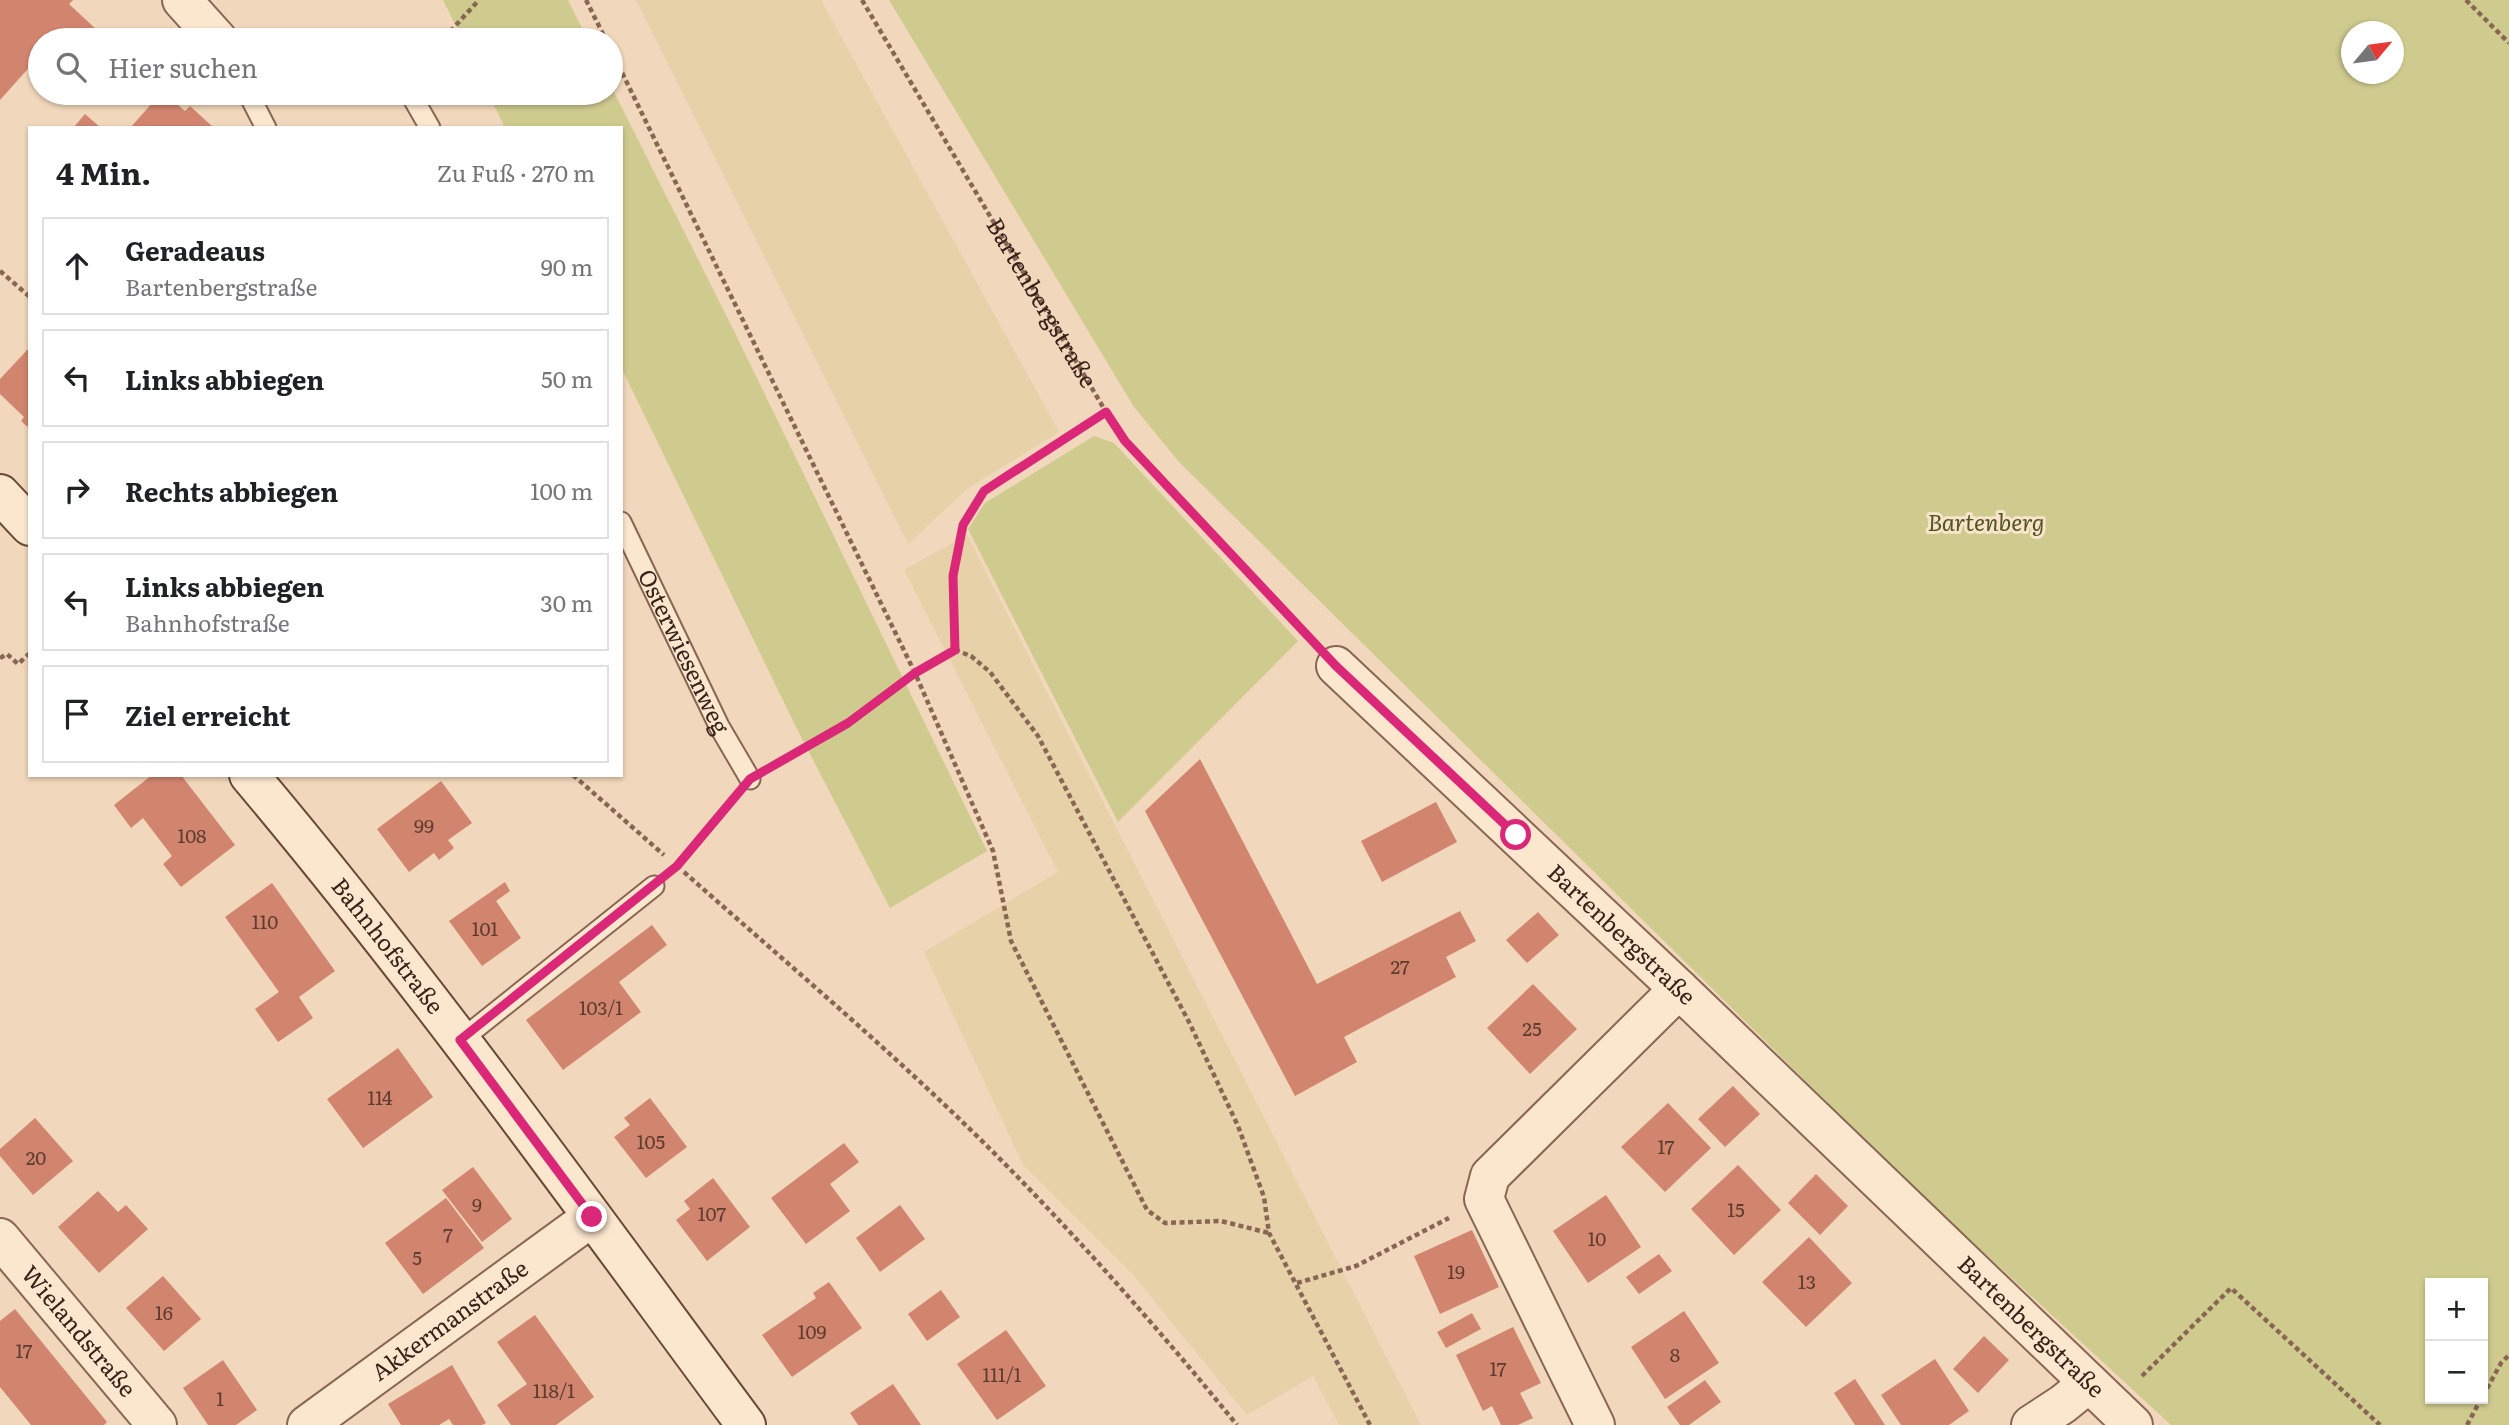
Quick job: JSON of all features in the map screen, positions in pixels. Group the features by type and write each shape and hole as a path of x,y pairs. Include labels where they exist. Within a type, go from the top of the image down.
{"street":[{"path":"181,0 207,28"},
{"path":"0,494 28,524"},
{"name":"Bartenbergstraße","path":"1336,666 1679,989 2112,1404"},
{"name":"Bahnhofstraße","path":"251,777 334,876 460,1040 746,1425"},
{"path":"1595,1425 1483,1199 1490,1176 1679,989"},
{"name":"Akkermanstraße","path":"307,1425 592,1217"},
{"name":"Wielandstraße","path":"0,1238 157,1425"},
{"path":"2031,1425 2063,1404 2112,1404"}],"lane":[{"path":"254,105 265,126"},
{"path":"417,105 429,126"},
{"name":"Osterwiesenweg","path":"623,526 719,726 750,779"},
{"path":"460,1040 654,886"}],"path":[{"path":"454,28 480,0"},
{"path":"586,0 600,28"},
{"name":"Bartenbergstraße","path":"862,0 1125,441 1336,666"},
{"path":"2466,0 2509,43"},
{"path":"623,75 915,673 993,851 1011,941 1147,1210 1165,1223 1221,1220 1269,1233"},
{"path":"0,271 28,295"},
{"path":"955,650 953,576 963,525 984,491 1106,412"},
{"path":"654,886 677,866 750,779 848,723 915,673 955,650"},
{"path":"955,650 971,656 990,672 1038,736 1189,1022 1238,1126 1264,1197 1269,1233 1370,1425"},
{"path":"0,659 7,654 18,664 28,655"},
{"path":"575,777 666,857"},
{"path":"677,866 892,1055 1001,1160 1115,1281 1237,1425"},
{"path":"1296,1283 1356,1266 1483,1199"},
{"path":"2112,1404 2231,1288 2380,1425"},
{"path":"2488,1387 2501,1363 2509,1355"},
{"path":"2467,1425 2479,1404"}],"shaded area":[{"path":"636,0 821,0 1059,432 967,489 908,544"},
{"path":"967,535 1421,1425 1339,1425 1313,1376 1247,1415 1134,1276 1023,1165 924,952 1058,872 904,570"}],"green space":[{"path":"443,0 568,0 582,28 457,28"},
{"name":"Bartenberg","path":"889,0 2509,0 2509,1425 2171,1425 1915,1189 1179,462 1134,407"},
{"path":"494,105 621,105 734,331 987,851 890,908 797,729 623,371 623,126 504,126"},
{"path":"1094,436 1114,443 1298,641 1118,822 968,529 985,503"}],"building":[{"path":"0,0 73,0 69,4 95,28 28,28 28,69 0,100"},
{"path":"150,105 178,105 185,111 190,106 212,126 132,126"},
{"path":"85,114 99,126 75,126"},
{"path":"28,349 28,427 21,421 24,417 0,394 0,379"},
{"path":"1200,759 1317,984 1460,911 1476,941 1446,957 1456,977 1344,1037 1357,1062 1295,1096 1145,811"},
{"path":"149,777 183,777 235,845 181,887 163,864 172,856 143,818 131,828 114,805"},
{"path":"441,781 472,823 448,840 454,848 439,860 434,853 409,872 377,829"},
{"path":"1436,802 1457,842 1382,882 1361,841"},
{"path":"505,882 510,891 496,901 521,938 482,966 449,921"},
{"path":"272,883 335,971 299,997 313,1018 278,1042 255,1009 279,992 225,917"},
{"path":"1538,912 1559,935 1527,963 1506,940"},
{"path":"652,925 667,945 619,982 641,1012 563,1070 526,1020"},
{"path":"1533,984 1577,1029 1530,1074 1487,1028"},
{"path":"398,1048 433,1097 363,1148 327,1099"},
{"path":"1733,1086 1760,1114 1725,1147 1698,1119"},
{"path":"650,1098 687,1147 646,1178 614,1137 630,1125 624,1118"},
{"path":"1668,1103 1711,1148 1665,1192 1621,1147"},
{"path":"35,1118 73,1161 33,1195 0,1156 0,1149"},
{"path":"844,1143 859,1162 830,1184 850,1211 806,1244 771,1198"},
{"path":"1738,1165 1781,1210 1734,1255 1691,1209"},
{"path":"473,1167 512,1219 482,1242 442,1190"},
{"path":"1816,1174 1848,1206 1820,1235 1788,1203"},
{"path":"713,1178 750,1227 707,1261 676,1220 690,1209 684,1201"},
{"path":"98,1191 118,1212 126,1205 148,1229 99,1273 58,1227"},
{"path":"1606,1195 1641,1247 1588,1283 1553,1231"},
{"path":"446,1198 484,1248 423,1294 385,1243"},
{"path":"900,1205 925,1239 880,1272 856,1238"},
{"path":"1472,1230 1499,1287 1440,1314 1414,1256"},
{"path":"1809,1237 1852,1283 1806,1327 1762,1282"},
{"path":"1659,1254 1672,1271 1639,1294 1626,1277"},
{"path":"163,1276 201,1319 164,1351 126,1308"},
{"path":"829,1282 862,1328 792,1377 762,1335 816,1298 813,1293"},
{"path":"941,1290 960,1317 927,1341 908,1314"},
{"path":"15,1309 107,1422 104,1425 31,1425 0,1387 0,1321"},
{"path":"1684,1311 1719,1363 1665,1399 1631,1347"},
{"path":"1472,1313 1481,1329 1446,1348 1437,1332"},
{"path":"535,1315 594,1397 556,1425 511,1425 497,1405 527,1384 497,1342"},
{"path":"1513,1327 1541,1383 1520,1393 1533,1418 1518,1425 1501,1425 1492,1406 1483,1411 1456,1355"},
{"path":"1006,1330 1046,1386 997,1420 957,1364"},
{"path":"1984,1336 2009,1360 1978,1393 1953,1369"},
{"path":"1935,1359 1969,1411 1949,1425 1901,1425 1881,1395"},
{"path":"223,1360 257,1410 236,1425 208,1425 183,1388"},
{"path":"452,1365 486,1423 453,1425 449,1419 439,1425 401,1425 388,1404"},
{"path":"1855,1379 1885,1425 1855,1425 1834,1393"},
{"path":"1705,1380 1721,1402 1689,1425 1680,1425 1667,1407"},
{"path":"893,1384 921,1425 858,1425 850,1413"}],"route":[{"path":"592,1217 460,1040 677,866 750,779 848,723 915,673 955,650 953,576 963,525 984,491 1106,412 1125,441 1336,666 1516,835"}]}
